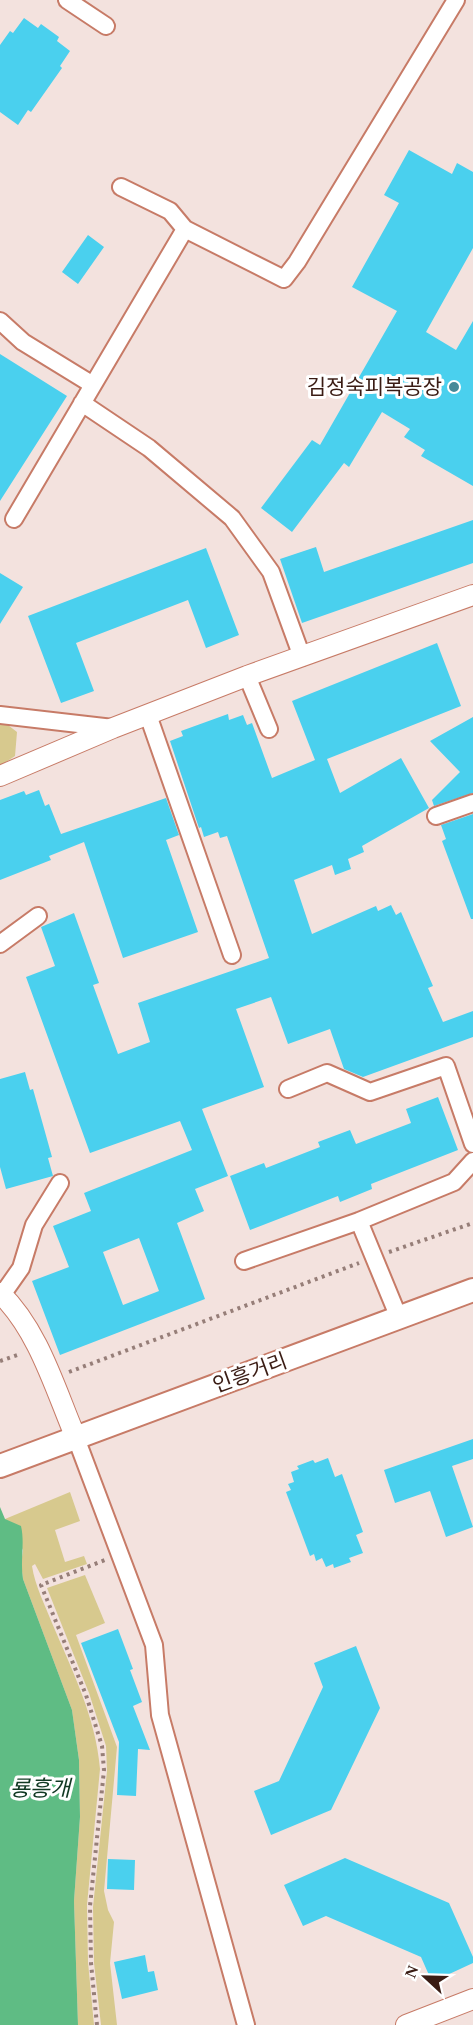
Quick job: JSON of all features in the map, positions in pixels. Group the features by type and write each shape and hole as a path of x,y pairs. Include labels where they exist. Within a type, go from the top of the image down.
{"main road":[{"name":"인흥거리","path":"0,1466 473,1290"}],"street":[{"path":"67,0 106,26"},
{"path":"121,187 170,211 185,229 284,279 297,262 456,0"},
{"path":"14,519 185,229"},
{"path":"0,321 22,342 93,386"},
{"path":"82,403 149,448 232,518 271,572 302,657"},
{"path":"0,776 113,728 247,676 473,596"},
{"path":"247,676 269,729"},
{"path":"0,715 113,728"},
{"path":"148,715 232,955"},
{"path":"436,816 473,803"},
{"path":"0,944 38,916"},
{"path":"288,1089 327,1073 370,1092 446,1066 473,1144"},
{"path":"244,1261 359,1221 454,1182 473,1161"},
{"path":"60,1183 34,1225 21,1268 1,1294 23,1319 51,1379 76,1438 154,1645 160,1715 246,2025"},
{"path":"359,1221 399,1318"},
{"path":"406,2025 473,1998"}],"path":[{"path":"51,1379 473,1222"},
{"path":"98,2025 91,1963 90,1906 104,1770 102,1746 86,1695 42,1585 120,1555"}],"shaded area":[{"path":"0,719 17,732 15,756 0,766"},
{"path":"70,1492 80,1521 55,1530 65,1562 84,1556 87,1564 43,1579 35,1564 32,1566 40,1595 82,1694 98,1750 100,1769 87,1905 88,1962 94,2025 78,2025 74,1901 80,1817 79,1760 72,1710 23,1579 21,1564 23,1550 5,1519"},
{"path":"85,1575 105,1623 76,1635 117,1747 104,1891 108,1910 114,1922 110,1963 117,2025 101,2025 94,1963 93,1907 107,1771 106,1746 89,1693 47,1588"}],"water":[{"name":"룡흥개","path":"0,1507 5,1519 21,1526 23,1579 72,1710 79,1760 80,1817 74,1901 78,2025 0,2025"}],"building":[{"path":"24,18 38,28 41,24 59,37 57,41 70,51 60,66 62,68 31,112 28,110 18,125 0,112 0,45 10,31 13,33"},
{"path":"409,150 452,174 457,163 473,172 473,248 426,332 456,350 473,321 473,486 421,456 425,450 404,437 410,429 382,412 349,467 344,463 292,532 261,508 312,440 320,445 397,311 352,287 399,203 384,195"},
{"path":"88,235 104,247 78,284 62,272"},
{"path":"0,354 67,396 0,501"},
{"path":"473,520 473,563 302,623 280,559 316,547 324,572"},
{"path":"206,548 239,635 206,648 188,600 76,643 94,691 61,703 28,616"},
{"path":"0,573 23,587 0,624"},
{"path":"437,643 461,706 327,759 340,793 401,758 429,808 362,846 364,852 348,859 351,869 335,875 332,865 294,880 312,934 376,906 378,911 391,905 396,915 401,912 433,986 428,988 443,1022 473,1011 473,1037 363,1077 344,1069 330,1029 288,1044 271,997 236,1009 264,1087 202,1109 228,1176 195,1189 204,1211 177,1223 205,1299 60,1355 32,1281 69,1267 53,1226 91,1211 84,1193 192,1150 180,1121 90,1153 26,977 55,966 41,927 74,913 99,983 93,985 118,1054 150,1042 138,1003 269,958 227,836 220,838 218,832 204,837 170,741 183,736 181,731 228,714 229,720 243,715 247,725 252,723 272,778 315,760 292,701","holes":["139,1238 159,1291 123,1305 103,1252"]},
{"path":"473,717 473,793 434,806 432,800 460,772 430,741"},
{"path":"39,790 45,806 49,804 61,834 166,798 179,835 166,840 198,932 123,958 84,842 49,856 51,860 0,880 0,800 24,791 26,795"},
{"path":"473,814 473,919 471,919 442,841 446,839 441,825"},
{"path":"25,1072 30,1090 33,1089 52,1157 48,1158 53,1176 6,1189 0,1167 0,1079"},
{"path":"438,1097 458,1150 371,1184 372,1189 340,1202 338,1196 250,1230 230,1176 264,1163 266,1168 320,1147 318,1142 350,1130 356,1144 411,1123 406,1109"},
{"path":"473,1439 473,1459 452,1466 473,1527 446,1537 430,1491 395,1503 384,1470"},
{"path":"328,1458 335,1477 342,1474 363,1532 356,1535 363,1553 349,1558 351,1562 334,1568 333,1564 326,1567 322,1558 316,1561 314,1554 310,1556 286,1492 291,1490 288,1484 294,1482 291,1472 299,1469 297,1466 313,1460 315,1463"},
{"path":"118,1629 142,1702 133,1706 150,1750 138,1749 136,1796 117,1795 119,1742 81,1643"},
{"path":"356,1646 380,1708 331,1810 271,1835 254,1791 279,1781 323,1687 314,1663"},
{"path":"345,1858 449,1903 473,1957 473,1963 432,1982 421,1957 326,1916 303,1926 284,1885"},
{"path":"108,1859 135,1860 134,1890 107,1889"},
{"path":"145,1955 148,1972 154,1971 158,1990 122,1999 114,1962"}],"place":[{"name":"김정숙피복공장","path":"454,387"}]}
